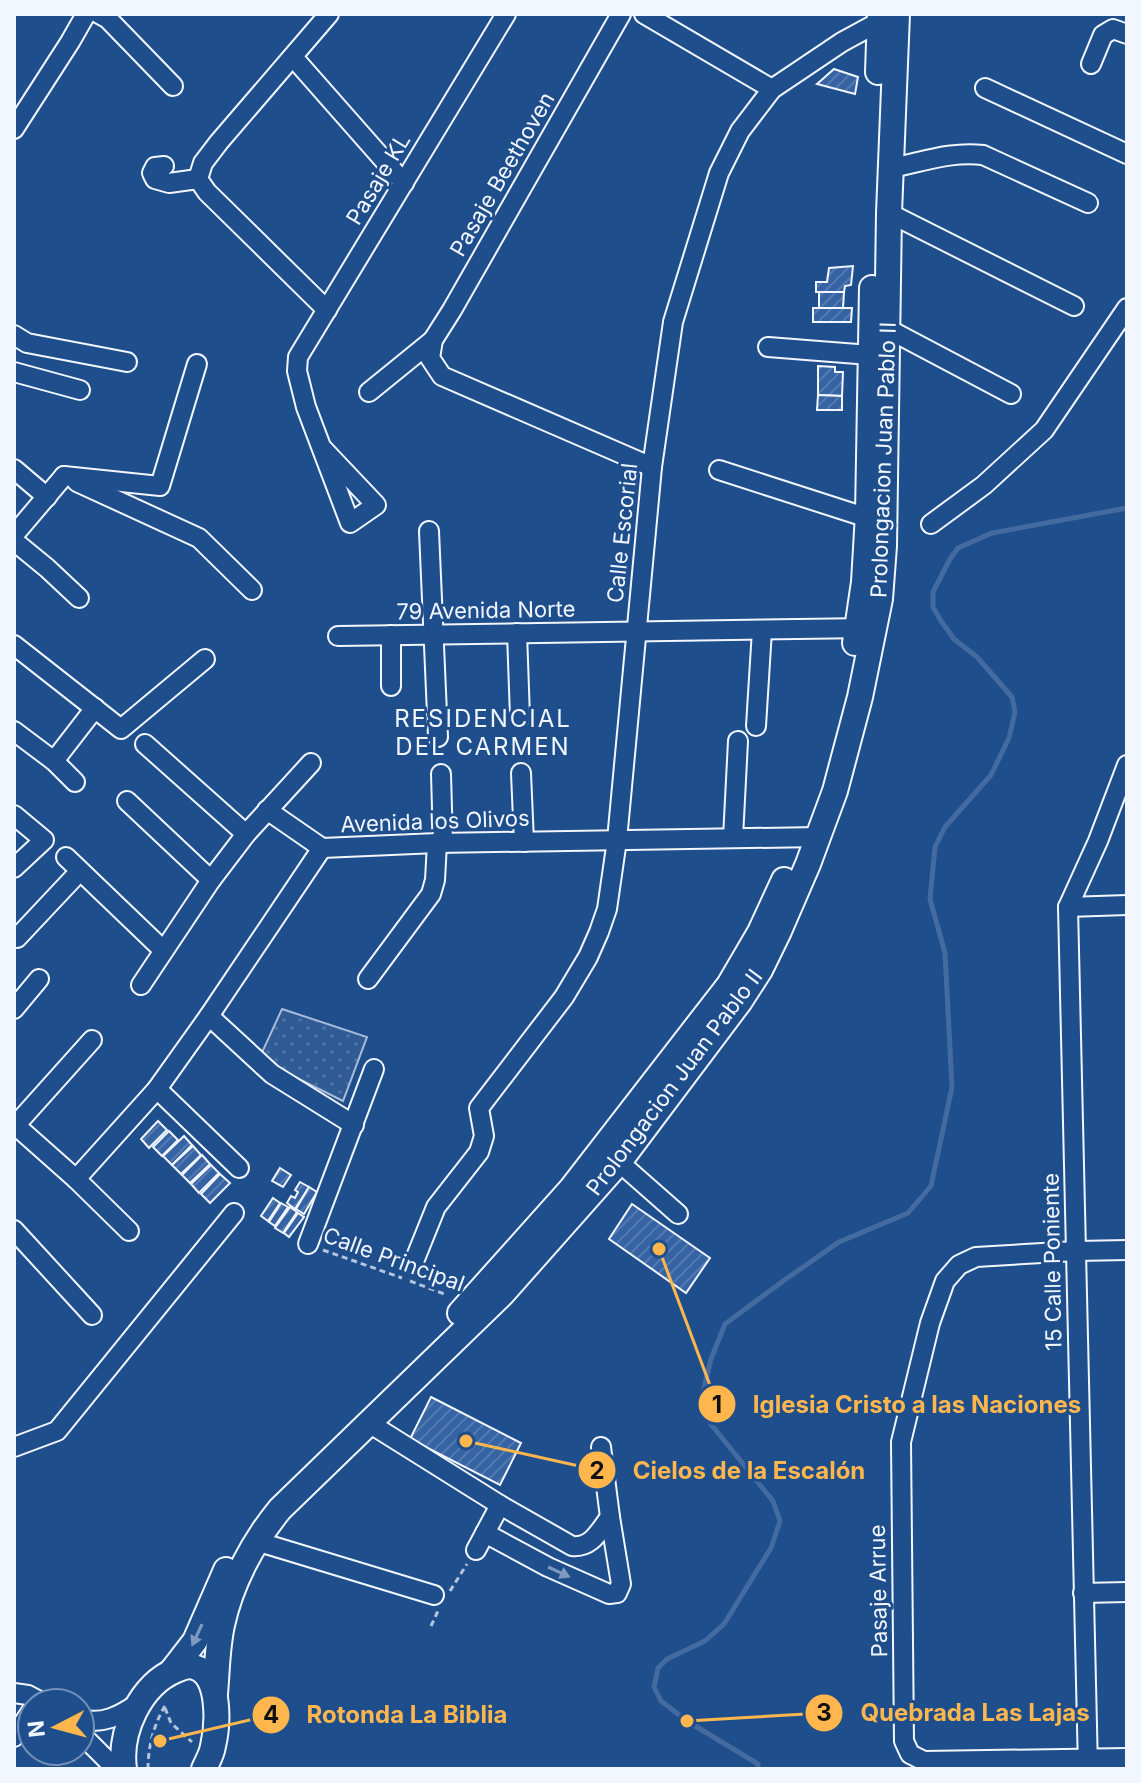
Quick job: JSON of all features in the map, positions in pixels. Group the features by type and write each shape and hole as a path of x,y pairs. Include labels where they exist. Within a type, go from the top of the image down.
{"main road":[{"name":"Prolongacion Juan Pablo II","path":"866,628 880,599 884,546 891,168 887,16"},
{"name":"Prolongacion Juan Pablo II","path":"152,1704 153,1685 172,1683 237,1550 274,1493 470,1304 571,1189 729,985 835,791 860,697 866,628 864,582 870,355 887,16"},
{"name":"Prolongacion Juan Pablo II","path":"204,1769 213,1749 217,1719 215,1694 223,1621 238,1575 256,1541 280,1509 502,1294 619,1162 760,970 779,931 810,837"},
{"path":"172,1683 184,1667 195,1667 207,1676 215,1694"},
{"path":"124,1769 129,1723 152,1704"}],"street":[{"path":"14,129 86,14"},
{"path":"99,14 108,19 173,86"},
{"path":"198,179 203,163 211,152 329,14"},
{"name":"Pasaje KL","path":"323,449 313,429 297,371 298,357 506,14"},
{"name":"Pasaje Beethoven","path":"369,392 432,349 621,14"},
{"path":"644,14 772,89"},
{"name":"Calle Escorial","path":"413,1264 436,1207 479,1152 484,1136 479,1108 564,997 588,957 607,909 617,840 652,467 673,322 719,173 740,131 772,89 887,16"},
{"path":"1091,64 1107,31 1113,29 1127,34"},
{"path":"293,57 404,183"},
{"path":"985,88 1127,154"},
{"path":"891,168 958,154 983,155 1088,203"},
{"path":"164,166 155,167 152,173 155,179 169,183 198,179"},
{"path":"198,179 207,192 327,310"},
{"path":"889,213 1074,306"},
{"path":"931,524 984,485 1044,430 1127,308"},
{"path":"888,329 1011,394"},
{"path":"14,335 27,343 127,362"},
{"path":"768,347 870,355"},
{"path":"432,349 442,376 652,467"},
{"path":"64,476 160,486 197,364"},
{"path":"14,372 80,390"},
{"path":"14,469 47,497"},
{"path":"719,470 868,518"},
{"path":"14,535 22,512 47,497 64,476"},
{"path":"64,476 199,538 252,590"},
{"path":"429,531 438,737"},
{"path":"14,541 79,598"},
{"name":"79 Avenida Norte","path":"338,636 866,628"},
{"path":"756,726 762,630"},
{"path":"517,633 520,717"},
{"path":"391,635 391,686"},
{"path":"14,645 121,729 205,659"},
{"path":"54,761 95,708"},
{"path":"14,731 54,761 75,782"},
{"path":"733,838 738,741"},
{"path":"145,744 246,834"},
{"path":"141,985 211,880 246,834 311,763"},
{"name":"15 Calle Poniente","path":"1088,1764 1068,907 1127,765"},
{"path":"521,773 524,842"},
{"path":"368,979 431,894 440,843 441,774"},
{"path":"127,801 211,880"},
{"path":"267,810 322,848"},
{"path":"14,815 44,840 14,868"},
{"name":"Avenida los Olivos","path":"76,1179 157,1089 322,848 810,837"},
{"path":"17,938 73,864 163,950"},
{"path":"1068,907 1127,905"},
{"path":"14,1009 39,979"},
{"path":"209,1016 272,1074 354,1125"},
{"path":"92,1040 15,1126 129,1231"},
{"path":"308,1244 374,1069"},
{"path":"157,1089 239,1168"},
{"path":"619,1162 678,1214"},
{"path":"14,1447 57,1431 234,1213"},
{"path":"14,1230 92,1315"},
{"path":"1076,1251 1127,1250"},
{"name":"Pasaje Arrue","path":"1076,1251 976,1257 959,1265 945,1281 930,1323 901,1442 904,1741 910,1754 924,1761 1088,1764"},
{"path":"369,1423 500,1505 575,1547 590,1543 610,1517"},
{"path":"485,1533 548,1567 609,1594 617,1593 621,1584 601,1447"},
{"path":"476,1550 500,1505"},
{"path":"256,1541 440,1599"},
{"path":"1083,1593 1127,1592"},
{"path":"96,1722 152,1704"},
{"path":"96,1749 116,1769"},
{"path":"1088,1764 1127,1758"}],"path":[{"name":"Calle Principal","path":"308,1244 470,1304"},
{"path":"431,1626 440,1599 476,1550"},
{"path":"148,1769 152,1704 172,1683"},
{"path":"152,1704 195,1744 197,1734"}],"shaded area":[{"path":"282,1009 367,1037 343,1101 259,1059"}],"building":[{"path":"834,69 858,77 855,94 817,84"},
{"path":"853,266 851,285 845,286 844,292 816,292 816,282 827,282 829,268"},
{"path":"819,292 844,292 843,308 819,308"},
{"path":"813,308 852,308 851,322 813,322"},
{"path":"818,366 835,367 835,372 843,372 842,396 818,395"},
{"path":"818,395 842,396 842,410 817,410"},
{"path":"158,1121 167,1130 149,1148 141,1139"},
{"path":"169,1131 178,1140 162,1156 153,1147"},
{"path":"184,1136 192,1145 172,1165 163,1156"},
{"path":"193,1146 201,1155 181,1174 172,1165"},
{"path":"202,1155 210,1164 190,1183 182,1175"},
{"path":"211,1165 219,1173 199,1193 191,1184"},
{"path":"280,1168 291,1175 283,1187 272,1181"},
{"path":"220,1174 230,1183 210,1203 201,1194"},
{"path":"300,1182 309,1187 295,1209 287,1203 291,1196 295,1198"},
{"path":"309,1187 317,1192 304,1214 296,1209"},
{"path":"273,1198 280,1203 268,1221 261,1216"},
{"path":"281,1203 288,1207 275,1226 269,1222"},
{"path":"632,1204 710,1258 686,1293 609,1239"},
{"path":"290,1207 297,1212 283,1233 275,1228"},
{"path":"298,1213 304,1217 289,1237 284,1233"},
{"path":"431,1397 521,1443 500,1485 410,1439"}],"waterway":[{"path":"758,1769 758,1764 687,1721 661,1701 654,1687 658,1668 667,1659 705,1641 724,1624 771,1548 780,1521 773,1501 710,1423 702,1396 711,1359 725,1324 839,1242 908,1213 931,1186 952,1087 945,953 930,899 935,847 945,827 991,775 1009,738 1015,712 1012,697 977,657 954,639 941,621 933,607 933,592 958,548 992,533 1127,508"}],"place":[{"name":"Iglesia Cristo a las Naciones","path":"659,1249"},
{"name":"Cielos de la Escalón","path":"466,1441"},
{"name":"Quebrada Las Lajas","path":"687,1721"},
{"name":"Rotonda La Biblia","path":"160,1741"}],"district":[{"name":"RESIDENCIAL DEL CARMEN","path":"483,732"}]}
